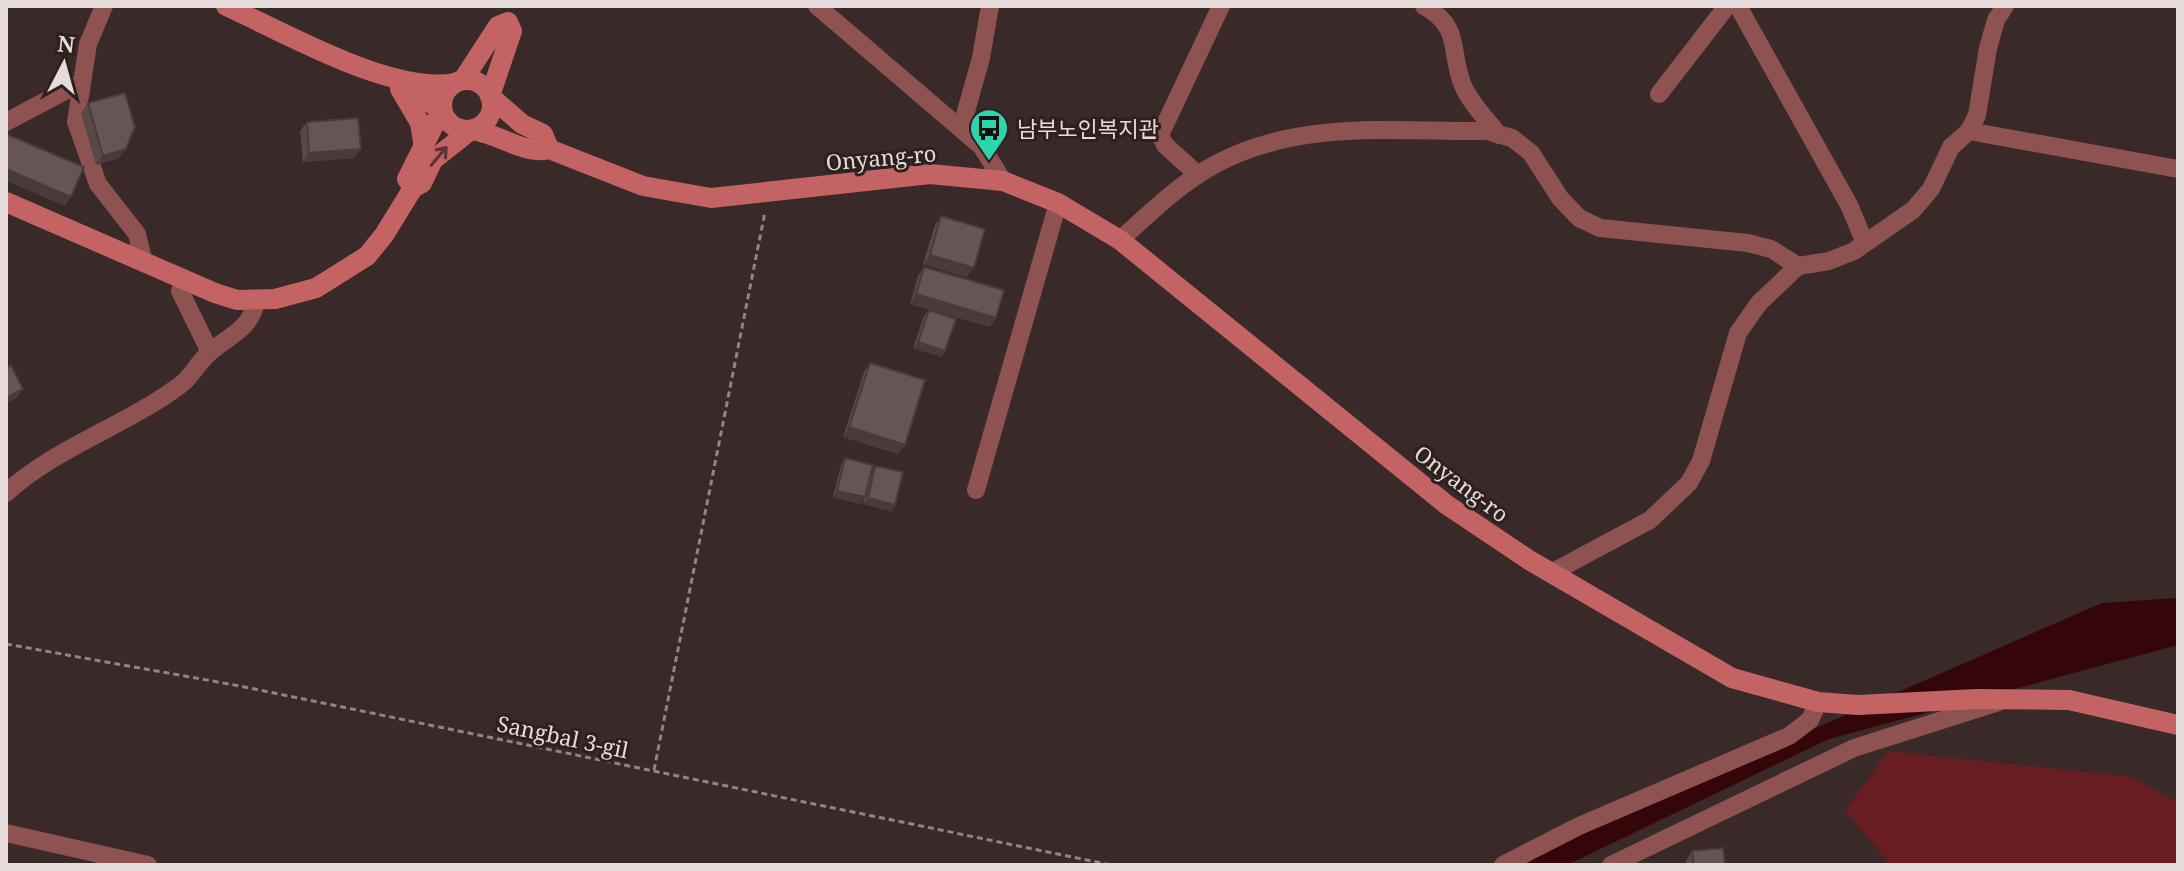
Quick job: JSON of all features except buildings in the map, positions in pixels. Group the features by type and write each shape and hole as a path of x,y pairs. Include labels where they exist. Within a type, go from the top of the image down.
{"main road":[{"path":"226,6 397,81 441,85 479,83 522,124 543,134 549,149 538,152 490,132 455,127 442,109 408,92 397,81"},
{"path":"413,188 407,179 442,109 444,94 459,82 498,26 512,14"},
{"path":"6,202 237,300 256,302 316,288 351,268 384,235 413,188 422,183 433,160 443,149 480,127 490,113 490,96 512,31 512,14"},
{"path":"397,81 402,97 420,123 423,142"},
{"name":"Onyang-ro","path":"549,149 643,186 680,195 711,198 930,174 1003,181 1058,203 1120,240 1447,505 1551,573 1732,678 1818,702 1858,705 2005,699 2069,700 2178,725"}],"street":[{"path":"104,6 88,44 76,122 98,184 137,234 144,263"},
{"path":"961,129 981,58 990,6"},
{"path":"1198,175 1165,145 1160,135 1221,6"},
{"path":"1424,6 1445,20 1453,33 1458,72 1466,92 1499,135"},
{"path":"1659,94 1727,6"},
{"path":"1738,6 1849,205 1865,243"},
{"path":"1551,573 1650,520 1689,483 1701,461 1738,333 1759,303 1798,266 1829,261 1865,243 1913,210 1931,189 1951,147 1969,131 1977,115 1996,20 2005,6"},
{"path":"828,8 982,147 1003,181"},
{"path":"6,122 80,83"},
{"path":"1120,240 1198,175 1253,148 1326,130 1487,131 1512,138 1531,153 1560,198 1579,218 1600,228 1748,243 1771,249 1798,266"},
{"path":"1969,131 2178,169"},
{"path":"976,490 1058,203"},
{"path":"184,280 180,291 210,352"},
{"path":"6,493 21,480 116,427 183,384 210,352 239,332 253,316 256,302"},
{"path":"1611,865 1854,748 2005,699"},
{"path":"1509,864 1579,826 1789,736 1810,720 1818,702"},
{"path":"6,833 148,865"}],"path":[{"path":"654,771 769,193"},
{"name":"Sangbal 3-gil","path":"6,644 212,681 1111,865"}],"shaded area":[{"path":"2178,598 2178,645 1829,739 1567,865 1515,865 1548,845 2102,603"},
{"path":"1888,751 2132,777 2178,802 2178,865 1891,865 1845,811"}],"place":[{"name":"남부노인복지관","path":"989,162"}]}
